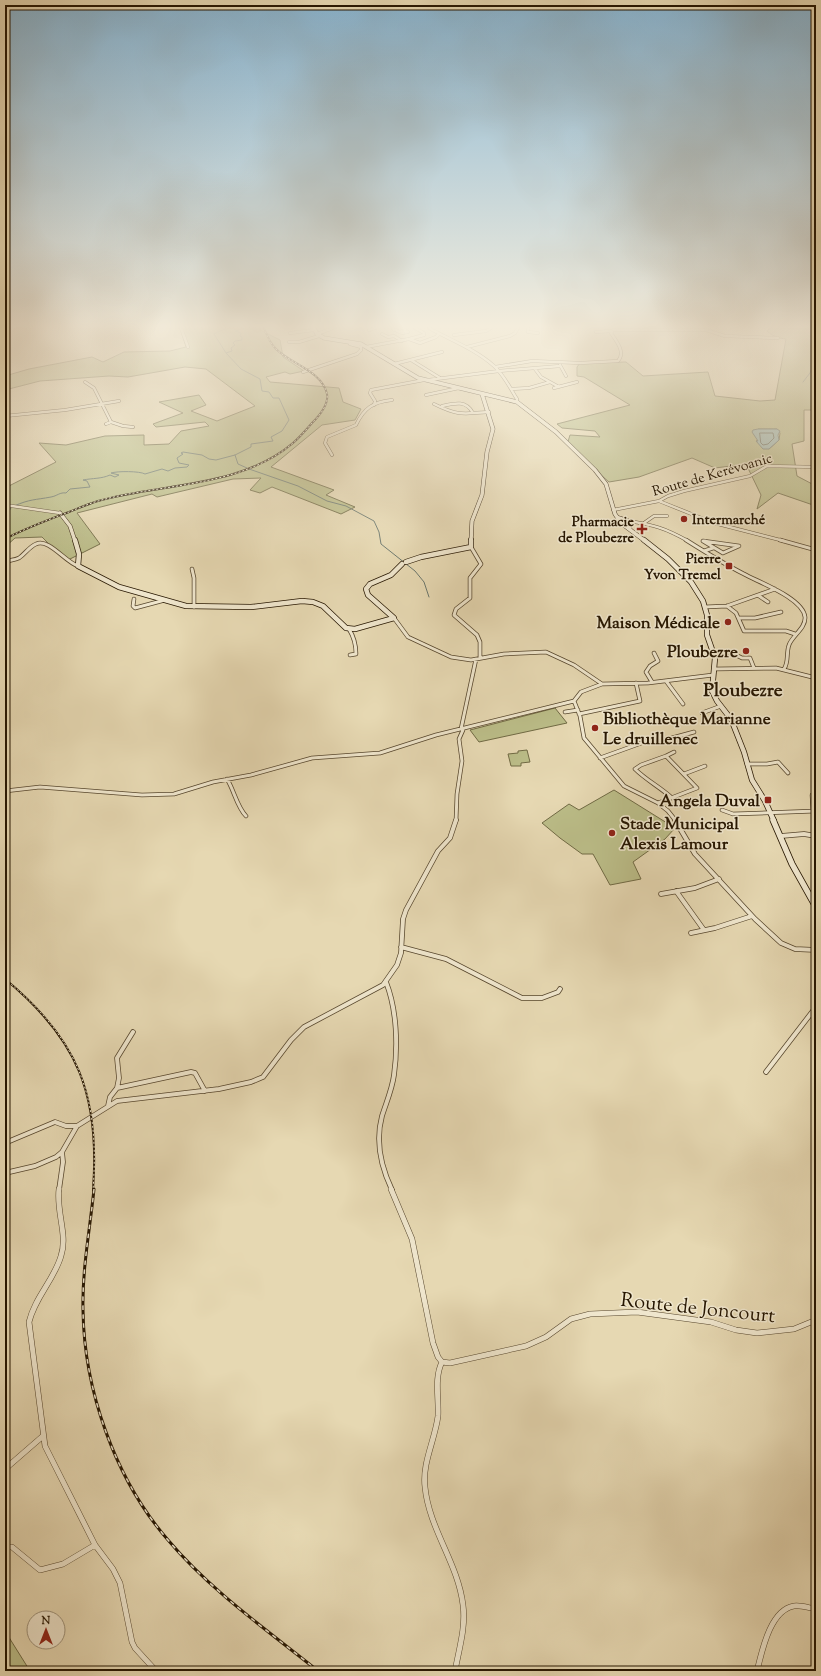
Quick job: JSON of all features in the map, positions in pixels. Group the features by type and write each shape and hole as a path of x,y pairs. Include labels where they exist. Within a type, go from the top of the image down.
{"main road":[{"path":"394,618 368,595 366,589 370,584 391,576 404,563 421,557 472,547 472,521 482,495 487,452 493,429 487,406"},
{"path":"523,406 552,428 588,463 606,484 617,517 626,523 631,530 659,551 691,582 705,607 707,615 707,635 714,654 712,691 731,719 744,752 752,780 771,813 792,864 816,908"},
{"path":"60,514 70,526 79,554 78,566 119,587 194,607 262,606 307,601 322,606 337,621 349,629 361,628 394,618"}],"street":[{"path":"5,416 88,406"},
{"path":"102,406 111,422"},
{"path":"332,455 325,443 326,438 356,425 361,413 372,406"},
{"path":"442,406 454,413 489,412"},
{"path":"470,406 473,413"},
{"path":"106,424 111,422 123,426 133,427"},
{"name":"Route de Kerévoanic","path":"614,510 660,501 668,496 684,491 750,476 767,466 816,467"},
{"path":"660,501 714,523 816,550"},
{"path":"5,505 13,505 60,514"},
{"path":"644,524 649,518 667,516"},
{"path":"626,523 637,522 668,530 745,575 775,589 796,604 802,610 804,623 795,634 789,645 786,666 784,669"},
{"path":"704,551 713,548 723,553 739,546 703,540 713,548"},
{"path":"7,561 19,558 29,548 42,543 50,547 70,564 78,566"},
{"path":"472,547 481,564 470,578 470,598 456,609 454,616 476,632 480,638 482,644 480,658"},
{"path":"192,569 194,581 192,595 194,607"},
{"path":"705,607 727,606 759,596 775,589"},
{"path":"759,596 768,602"},
{"path":"134,599 133,606 135,608 166,600"},
{"path":"727,606 735,610 744,631 786,631 795,634"},
{"path":"739,618 754,618 782,612"},
{"path":"394,618 408,637 450,657 464,660 504,654 548,653 574,665 602,684"},
{"path":"349,629 353,636 356,648 356,654 350,655"},
{"path":"714,654 730,652 742,658 750,658 754,668"},
{"path":"652,682 646,672 650,666 658,661 654,653"},
{"path":"461,730 476,659"},
{"path":"714,669 784,669 799,675 816,678"},
{"path":"5,791 40,787 101,791 142,796 165,796 312,758 380,753 428,737 574,701 581,692 602,684 666,681 713,676"},
{"path":"666,681 683,704"},
{"path":"565,712 579,712 640,702 641,696 636,683"},
{"path":"574,701 579,712 584,738 624,786 658,803 673,817 692,849 766,930 786,946 804,950 816,950"},
{"path":"702,713 721,706"},
{"path":"5,1173 46,1162 62,1152 77,1126 117,1101 205,1091 241,1085 263,1077 291,1040 304,1027 367,994 386,982 399,961 402,919 438,851 450,838 456,823 457,794 462,761 460,734 466,728"},
{"path":"600,758 647,741 657,742 694,732"},
{"path":"672,798 660,787 646,780 635,769 641,765 674,752"},
{"path":"658,803 696,789 696,786 666,756"},
{"path":"747,764 767,764 778,762 788,773"},
{"path":"684,774 705,766"},
{"path":"227,779 234,791 241,811 246,816"},
{"path":"722,810 733,814 814,811 812,795"},
{"path":"781,836 804,834 816,836"},
{"path":"661,894 695,888 719,879"},
{"path":"676,891 704,930"},
{"path":"691,933 752,916"},
{"path":"401,947 446,959 522,998 542,998 560,990"},
{"path":"386,982 391,994 395,1046 394,1075 379,1132 380,1156 393,1193 410,1232 433,1343 442,1362 438,1370 436,1426 425,1468 425,1486 432,1516 449,1559 463,1604 464,1620 455,1671"},
{"path":"766,1072 816,1007"},
{"path":"108,1106 110,1097 117,1088 119,1070 117,1058 133,1032"},
{"path":"117,1088 191,1072 195,1073 205,1091"},
{"path":"5,1143 55,1122 66,1126 77,1126"},
{"path":"62,1152 64,1160 58,1199 63,1244 62,1253 32,1309 30,1322 43,1436 45,1446 95,1545 114,1569 120,1583 134,1648 156,1671"},
{"name":"Route de Joncourt","path":"442,1362 450,1363 526,1346 546,1337 571,1319 590,1314 637,1312 711,1322 736,1330 757,1333 794,1329 816,1320"},
{"path":"5,1469 43,1436"},
{"path":"5,1546 12,1547 40,1570 63,1564 95,1545"},
{"path":"757,1671 763,1644 771,1627 782,1611 794,1606 816,1609"}],"green space":[{"path":"168,406 203,406 191,411 217,421 254,406 354,406 361,409 355,420 322,425 271,467 334,490 326,495 355,507 341,514 272,487 260,493 250,490 261,478 233,479 157,497 152,494 77,513 100,544 66,561 42,537 15,538 5,547 5,488 56,462 39,443 66,445 105,436 144,435 144,445 169,444 181,431 209,426 205,422 156,427 153,424 183,413"},
{"path":"625,406 816,406 816,410 804,410 804,441 792,444 797,476 816,486 816,506 778,493 757,509 761,495 746,464 715,468 692,458 639,477 609,482 567,445 570,435 600,437 595,431 562,428 557,424","holes":["758,429 777,429 780,433 779,440 769,449 756,441 758,441"]},
{"path":"555,708 567,723 479,742 470,730"},
{"path":"527,750 530,762 521,763 521,766 511,766 508,754"},
{"name":"Stade Municipal Alexis Lamour","path":"614,790 675,828 665,839 633,862 641,879 610,885 593,854 582,854 542,823 569,804 579,810"},
{"path":"5,1631 30,1671 5,1671"}],"water":[{"path":"777,429 780,431 778,435 779,440 769,449 763,449 756,441 758,441 752,432 753,430"}],"waterway":[{"path":"235,455 251,447 251,444 273,441 271,437 282,431 289,420 283,406"},
{"path":"14,506 29,501 66,493 70,489 90,487 87,481 83,480 110,475 115,477 119,475 111,473 138,472 145,474 162,469 168,471 175,468 187,467 189,465 179,463 177,458 183,454 181,453 183,452 202,455 209,459 216,460 235,455"},
{"path":"235,455 238,464 247,468"},
{"path":"249,469 298,486 327,501 346,506 374,521 379,532 381,544 415,571 424,582 429,597"},
{"path":"5,517 11,508"}],"railway":[{"path":"5,539 37,524 98,501 123,495 200,482 249,469 272,458 293,443 320,414 325,406"},
{"path":"5,979 51,1024 67,1048 79,1072 88,1098 93,1126 93,1190"},
{"path":"94,1189 83,1295 85,1340 89,1371 96,1402 118,1462 132,1490 149,1516 185,1559 221,1593 318,1671"}],"place":[{"name":"Intermarché","path":"684,519"},
{"name":"Pharmacie de Ploubezre","path":"642,529"},
{"name":"Pierre Yvon Tremel","path":"729,566"},
{"name":"Maison Médicale","path":"728,622"},
{"name":"Ploubezre","path":"746,651"},
{"name":"Bibliothèque Marianne Le druillenec","path":"595,728"},
{"name":"Angela Duval","path":"768,800"},
{"name":"Stade Municipal Alexis Lamour","path":"612,833"}],"district":[{"name":"Ploubezre","path":"743,689"}]}
